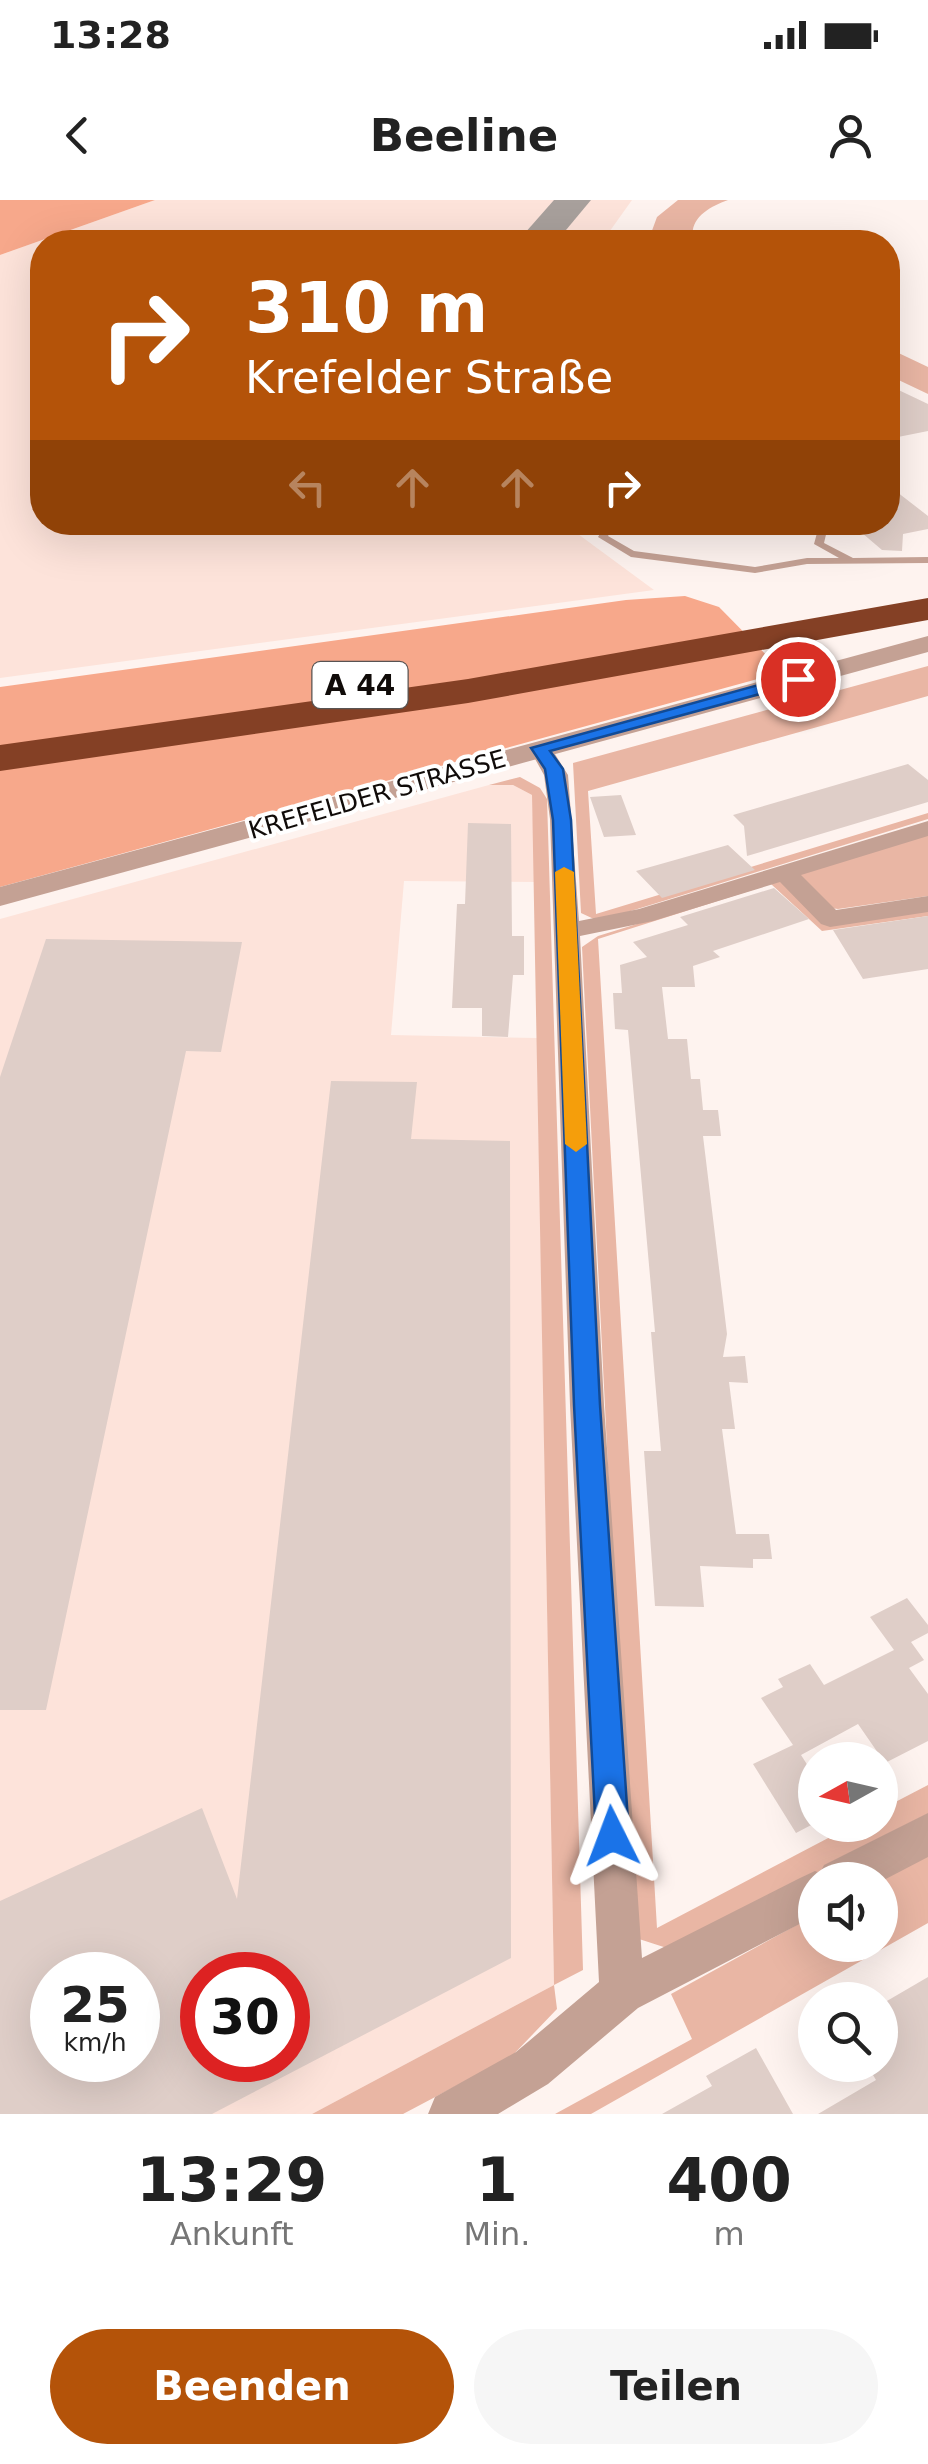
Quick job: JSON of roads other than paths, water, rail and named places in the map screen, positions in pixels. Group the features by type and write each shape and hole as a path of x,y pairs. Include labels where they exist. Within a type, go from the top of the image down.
{"highway":[{"name":"A 44","path":"0,758 306,716 728,636 928,588"},
{"name":"A 44","path":"0,736 928,609"}],"street":[{"name":"KREFELDER STRASSE","path":"0,897 928,644"},
{"path":"540,748 554,769 559,790 587,1405 622,1992"},
{"path":"566,931 644,916 928,828"},
{"path":"783,870 830,919 928,904"},
{"path":"874,1862 928,1834"},
{"path":"452,2114 532,2068 622,1992 798,1901"}],"lane":[{"path":"605,535 603,538 631,554 756,570 806,561 928,560"},
{"path":"820,535 818,544 850,560"}]}
